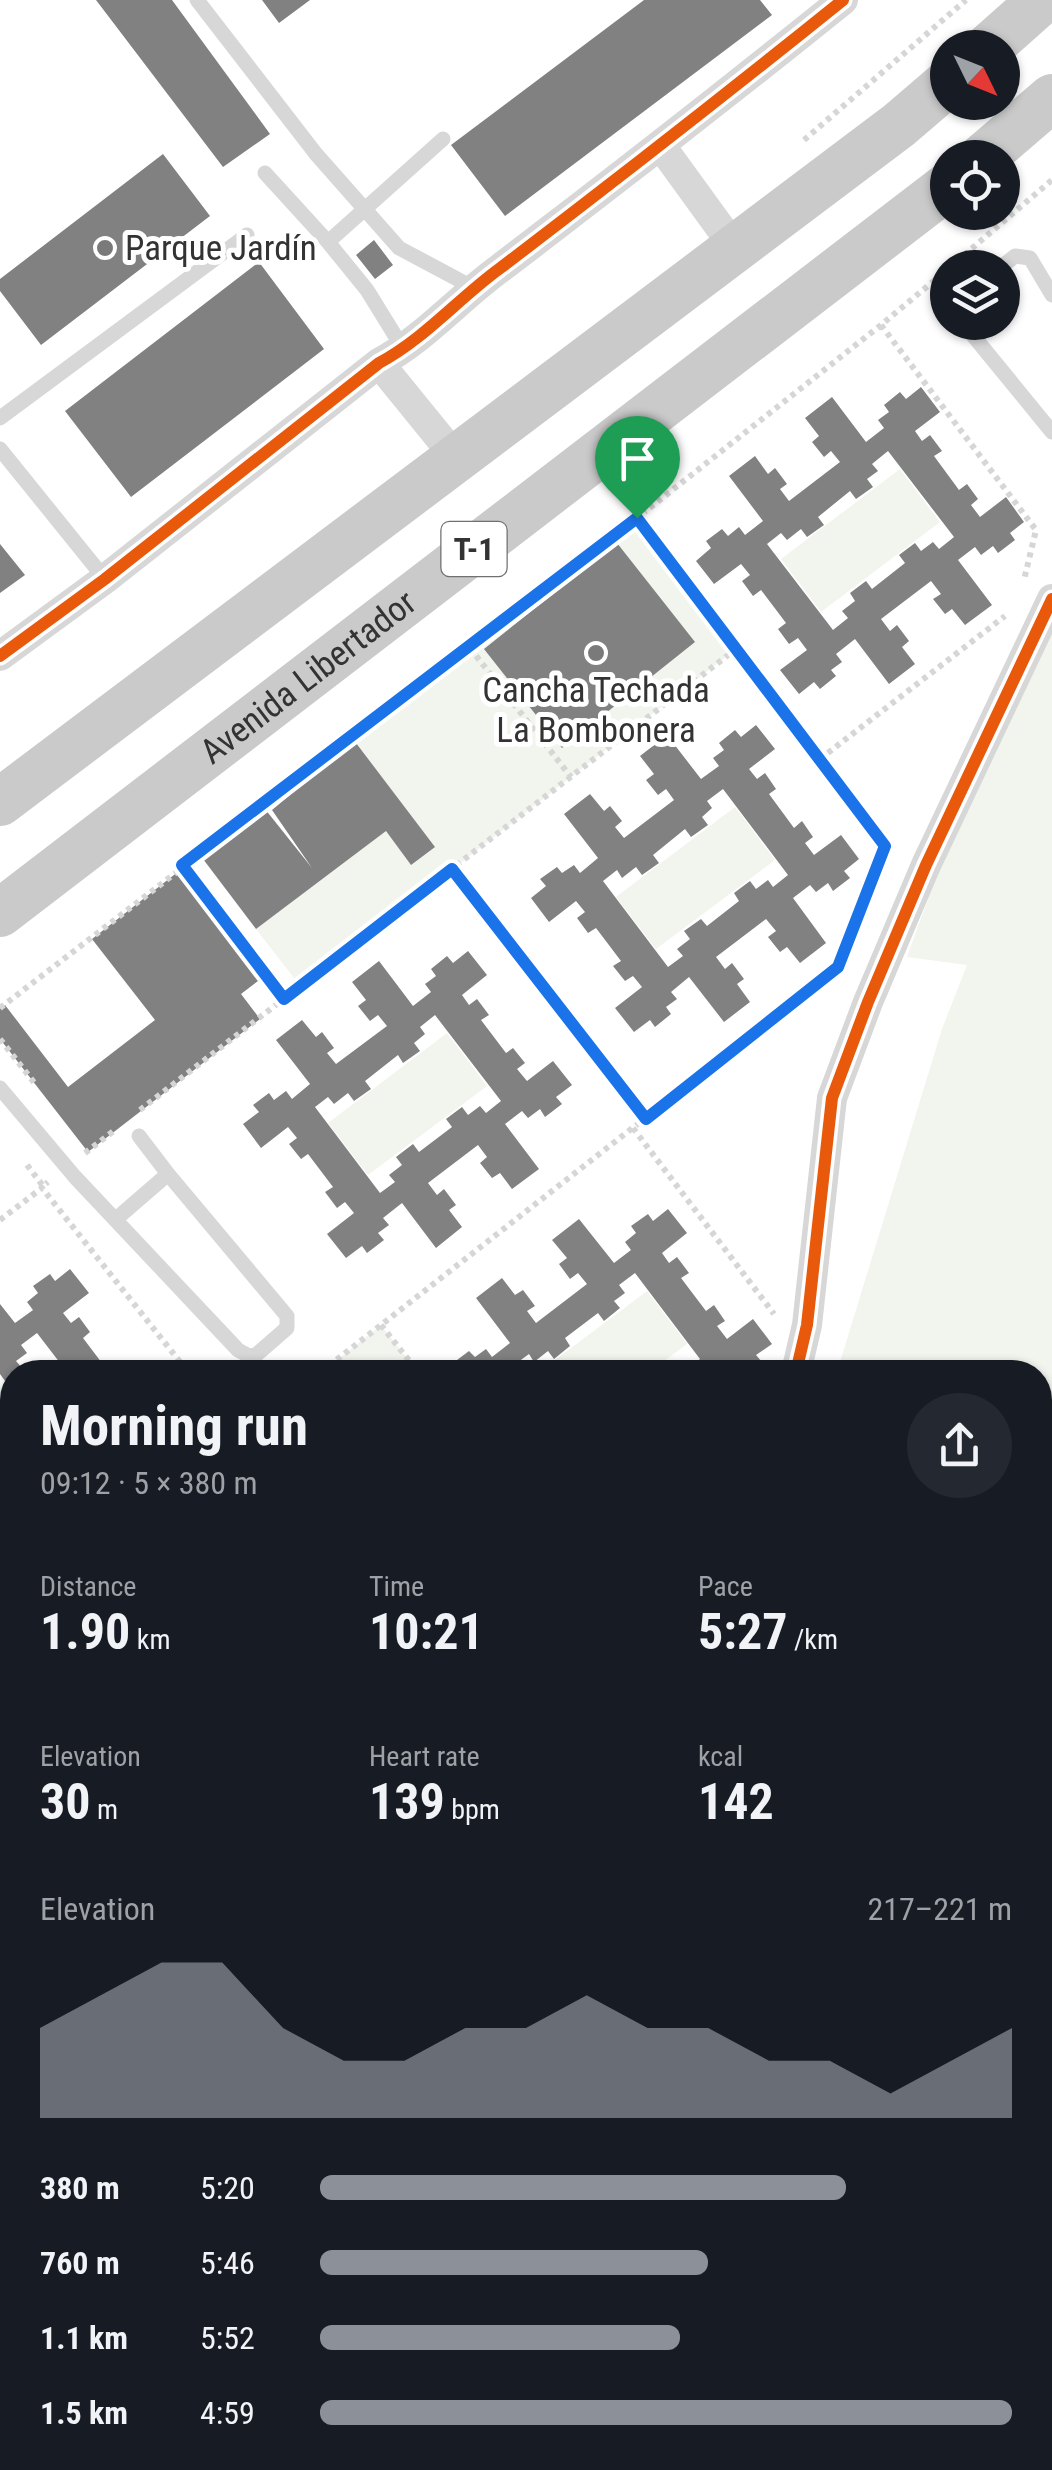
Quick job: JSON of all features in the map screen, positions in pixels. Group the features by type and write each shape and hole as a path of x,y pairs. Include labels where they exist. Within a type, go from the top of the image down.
{"main road":[{"path":"1008,30 1042,0"},
{"name":"T-1","path":"0,802 930,98"},
{"path":"1003,140 1052,98"},
{"name":"Avenida Libertador","path":"0,913 930,200"}],"street":[{"path":"0,656 392,357 474,288 661,146 843,0"},
{"path":"661,146 736,248"},
{"path":"392,357 457,459"},
{"path":"799,1360 808,1325 832,1098 926,865 1052,599"}],"lane":[{"path":"198,0 398,248 474,288"},
{"path":"328,242 443,138"},
{"path":"265,173 367,290 392,357"},
{"path":"0,418 246,236"},
{"path":"1020,257 1030,258 1052,296"},
{"path":"977,340 1052,432"},
{"path":"0,450 105,578"},
{"path":"0,1088 70,1172 243,1354 253,1356 287,1328 286,1316 140,1136"},
{"path":"116,1219 168,1174"}],"path":[{"path":"969,250 1052,180"},
{"path":"0,1008 637,518 930,284"},
{"path":"882,325 1036,530 1022,588"},
{"path":"336,1360 838,967 885,846 637,518"},
{"path":"820,759 1017,607"},
{"path":"470,648 571,777"},
{"path":"133,1116 736,648"},
{"path":"182,865 284,999"},
{"path":"452,869 646,1119"},
{"path":"43,1186 70,1172 118,1128"},
{"path":"633,1128 776,1317"},
{"path":"0,1220 42,1188 178,1360"},
{"path":"381,1325 409,1360"}],"shaded area":[{"path":"900,469 940,522 821,612 781,559"},
{"path":"637,518 736,649 301,987 256,929 386,831 411,865 434,846 353,739"},
{"path":"1052,624 1052,1360 841,1360 942,1029 967,965 907,957 938,871"},
{"path":"735,807 775,860 656,949 616,897"},
{"path":"447,1033 487,1086 368,1175 328,1123"},
{"path":"647,1291 687,1344 665,1360 555,1360"},
{"path":"381,1325 409,1360 342,1360"}],"building":[{"path":"96,0 172,0 270,134 223,167"},
{"path":"262,0 310,0 279,23"},
{"path":"644,0 760,0 772,15 505,216 451,145"},
{"name":"Parque Jardín","path":"163,154 210,216 41,345 0,291 0,279"},
{"path":"374,240 393,265 375,279 356,255"},
{"path":"259,262 324,349 131,497 65,411"},
{"path":"921,387 940,412 915,431 922,441 930,435 942,451 934,456 959,490 967,484 978,499 971,505 980,517 1006,497 1024,522 1010,533 1015,540 998,553 993,546 981,555 975,547 958,560 992,605 965,625 952,609 945,614 933,599 941,594 931,581 881,619 890,631 897,625 909,641 902,647 915,664 889,684 855,639 836,654 842,662 831,670 836,676 820,689 814,682 799,694 780,670 807,650 798,638 789,644 778,629 786,623 761,590 753,596 742,581 750,575 741,564 714,584 696,561 711,548 706,541 722,529 728,536 739,527 745,535 763,521 729,476 755,456 768,474 775,468 787,484 780,489 789,501 840,462 831,451 824,457 812,442 819,436 805,418 832,397 866,442 884,428 878,420 889,412 884,405 900,392 906,399","holes":["888,451 954,537 939,549 933,542 921,551 915,543 899,555 905,563 872,589 866,581 850,593 855,601 842,611 848,618 833,630 767,544 781,533 787,540 801,529 807,537 824,525 818,517 850,491 856,499 873,487 867,479 878,471 872,464"]},
{"path":"617,543 695,642 562,748 484,649"},
{"path":"0,544 25,575 0,593"},
{"path":"756,725 775,749 749,769 757,779 765,773 776,789 769,794 794,828 802,821 813,837 805,843 814,855 841,835 859,859 844,871 850,878 833,891 828,883 816,892 810,885 793,898 826,943 800,963 787,947 780,952 768,937 776,931 766,919 716,957 725,969 732,963 744,979 737,984 750,1002 724,1022 689,977 671,992 677,999 666,1007 671,1014 655,1027 650,1020 634,1032 615,1008 642,987 633,976 625,981 613,966 621,961 596,928 588,933 577,918 585,912 576,901 549,922 531,898 546,886 540,879 557,867 562,873 574,865 580,873 598,858 564,814 590,794 604,811 610,806 622,821 615,827 624,838 674,800 666,789 658,795 646,780 654,774 640,756 667,735 701,779 719,766 713,758 724,750 719,743 735,730 741,737","holes":["723,789 788,875 773,887 768,880 756,889 750,881 734,893 739,901 707,926 701,919 684,931 690,939 677,949 683,956 668,967 603,881 617,870 622,878 636,867 642,875 659,863 653,855 685,829 691,837 708,825 702,817 712,808 707,801"]},
{"path":"353,739 435,847 411,865 386,831 256,929 200,855 265,809 312,868 272,810 332,760 329,756"},
{"path":"179,871 262,978 241,994 260,1019 88,1152 0,1039 0,1009 5,1005 68,1087 155,1020 92,939"},
{"path":"468,951 487,975 462,995 469,1005 477,999 489,1015 481,1020 506,1053 513,1048 525,1063 517,1069 527,1081 553,1061 572,1085 556,1097 562,1104 545,1117 540,1109 528,1118 522,1111 505,1124 539,1169 512,1189 500,1173 492,1178 480,1163 487,1157 478,1145 428,1183 437,1195 444,1189 456,1205 449,1210 462,1227 436,1248 402,1203 383,1218 389,1225 378,1233 384,1240 367,1253 362,1246 346,1258 327,1234 354,1213 345,1202 337,1208 325,1192 333,1187 308,1154 301,1159 289,1144 297,1138 288,1127 261,1148 243,1124 259,1112 253,1105 269,1093 274,1100 286,1091 292,1099 310,1084 276,1040 302,1020 316,1037 322,1032 334,1048 327,1053 336,1064 387,1026 378,1015 370,1021 358,1006 366,1000 352,982 379,961 413,1006 431,992 425,984 436,976 431,969 447,956 453,963","holes":["435,1015 501,1101 486,1113 480,1106 468,1115 462,1107 446,1119 452,1127 419,1152 413,1144 396,1157 402,1165 389,1175 395,1182 380,1193 315,1107 328,1097 334,1104 348,1093 354,1101 371,1089 365,1081 398,1055 403,1063 420,1051 414,1043 425,1034 420,1027"]},
{"path":"668,1209 687,1233 662,1253 669,1263 677,1257 689,1273 681,1278 706,1311 714,1305 725,1321 717,1326 727,1339 753,1319 772,1344 756,1355 760,1360 699,1360 635,1273 619,1285 625,1293 614,1301 620,1308 604,1321 598,1313 565,1338 570,1346 554,1359 548,1351 537,1360 529,1354 521,1360 457,1360 469,1351 475,1357 486,1349 492,1357 510,1343 476,1298 502,1278 515,1295 523,1290 535,1306 527,1311 536,1323 587,1284 578,1273 570,1279 559,1264 567,1258 552,1240 579,1219 614,1263 631,1250 625,1242 636,1233 631,1226 648,1214 653,1221"},
{"path":"70,1269 89,1293 63,1313 71,1323 79,1317 90,1332 83,1338 100,1360 58,1360 37,1333 21,1345 27,1353 17,1360 0,1360 0,1304 15,1323 33,1310 27,1302 38,1293 33,1286 50,1274 55,1281"}],"cycle path":[{"path":"0,656 411,342 843,0"},
{"path":"799,1360 807,1325 832,1098 926,865 1052,599"}],"place":[{"name":"Parque Jardín","path":"105,248"},
{"name":"Cancha Techada La Bombonera","path":"596,653"}],"route":[{"path":"637,518 885,846 838,967 646,1119 452,869 284,999 182,865 637,518"}]}
